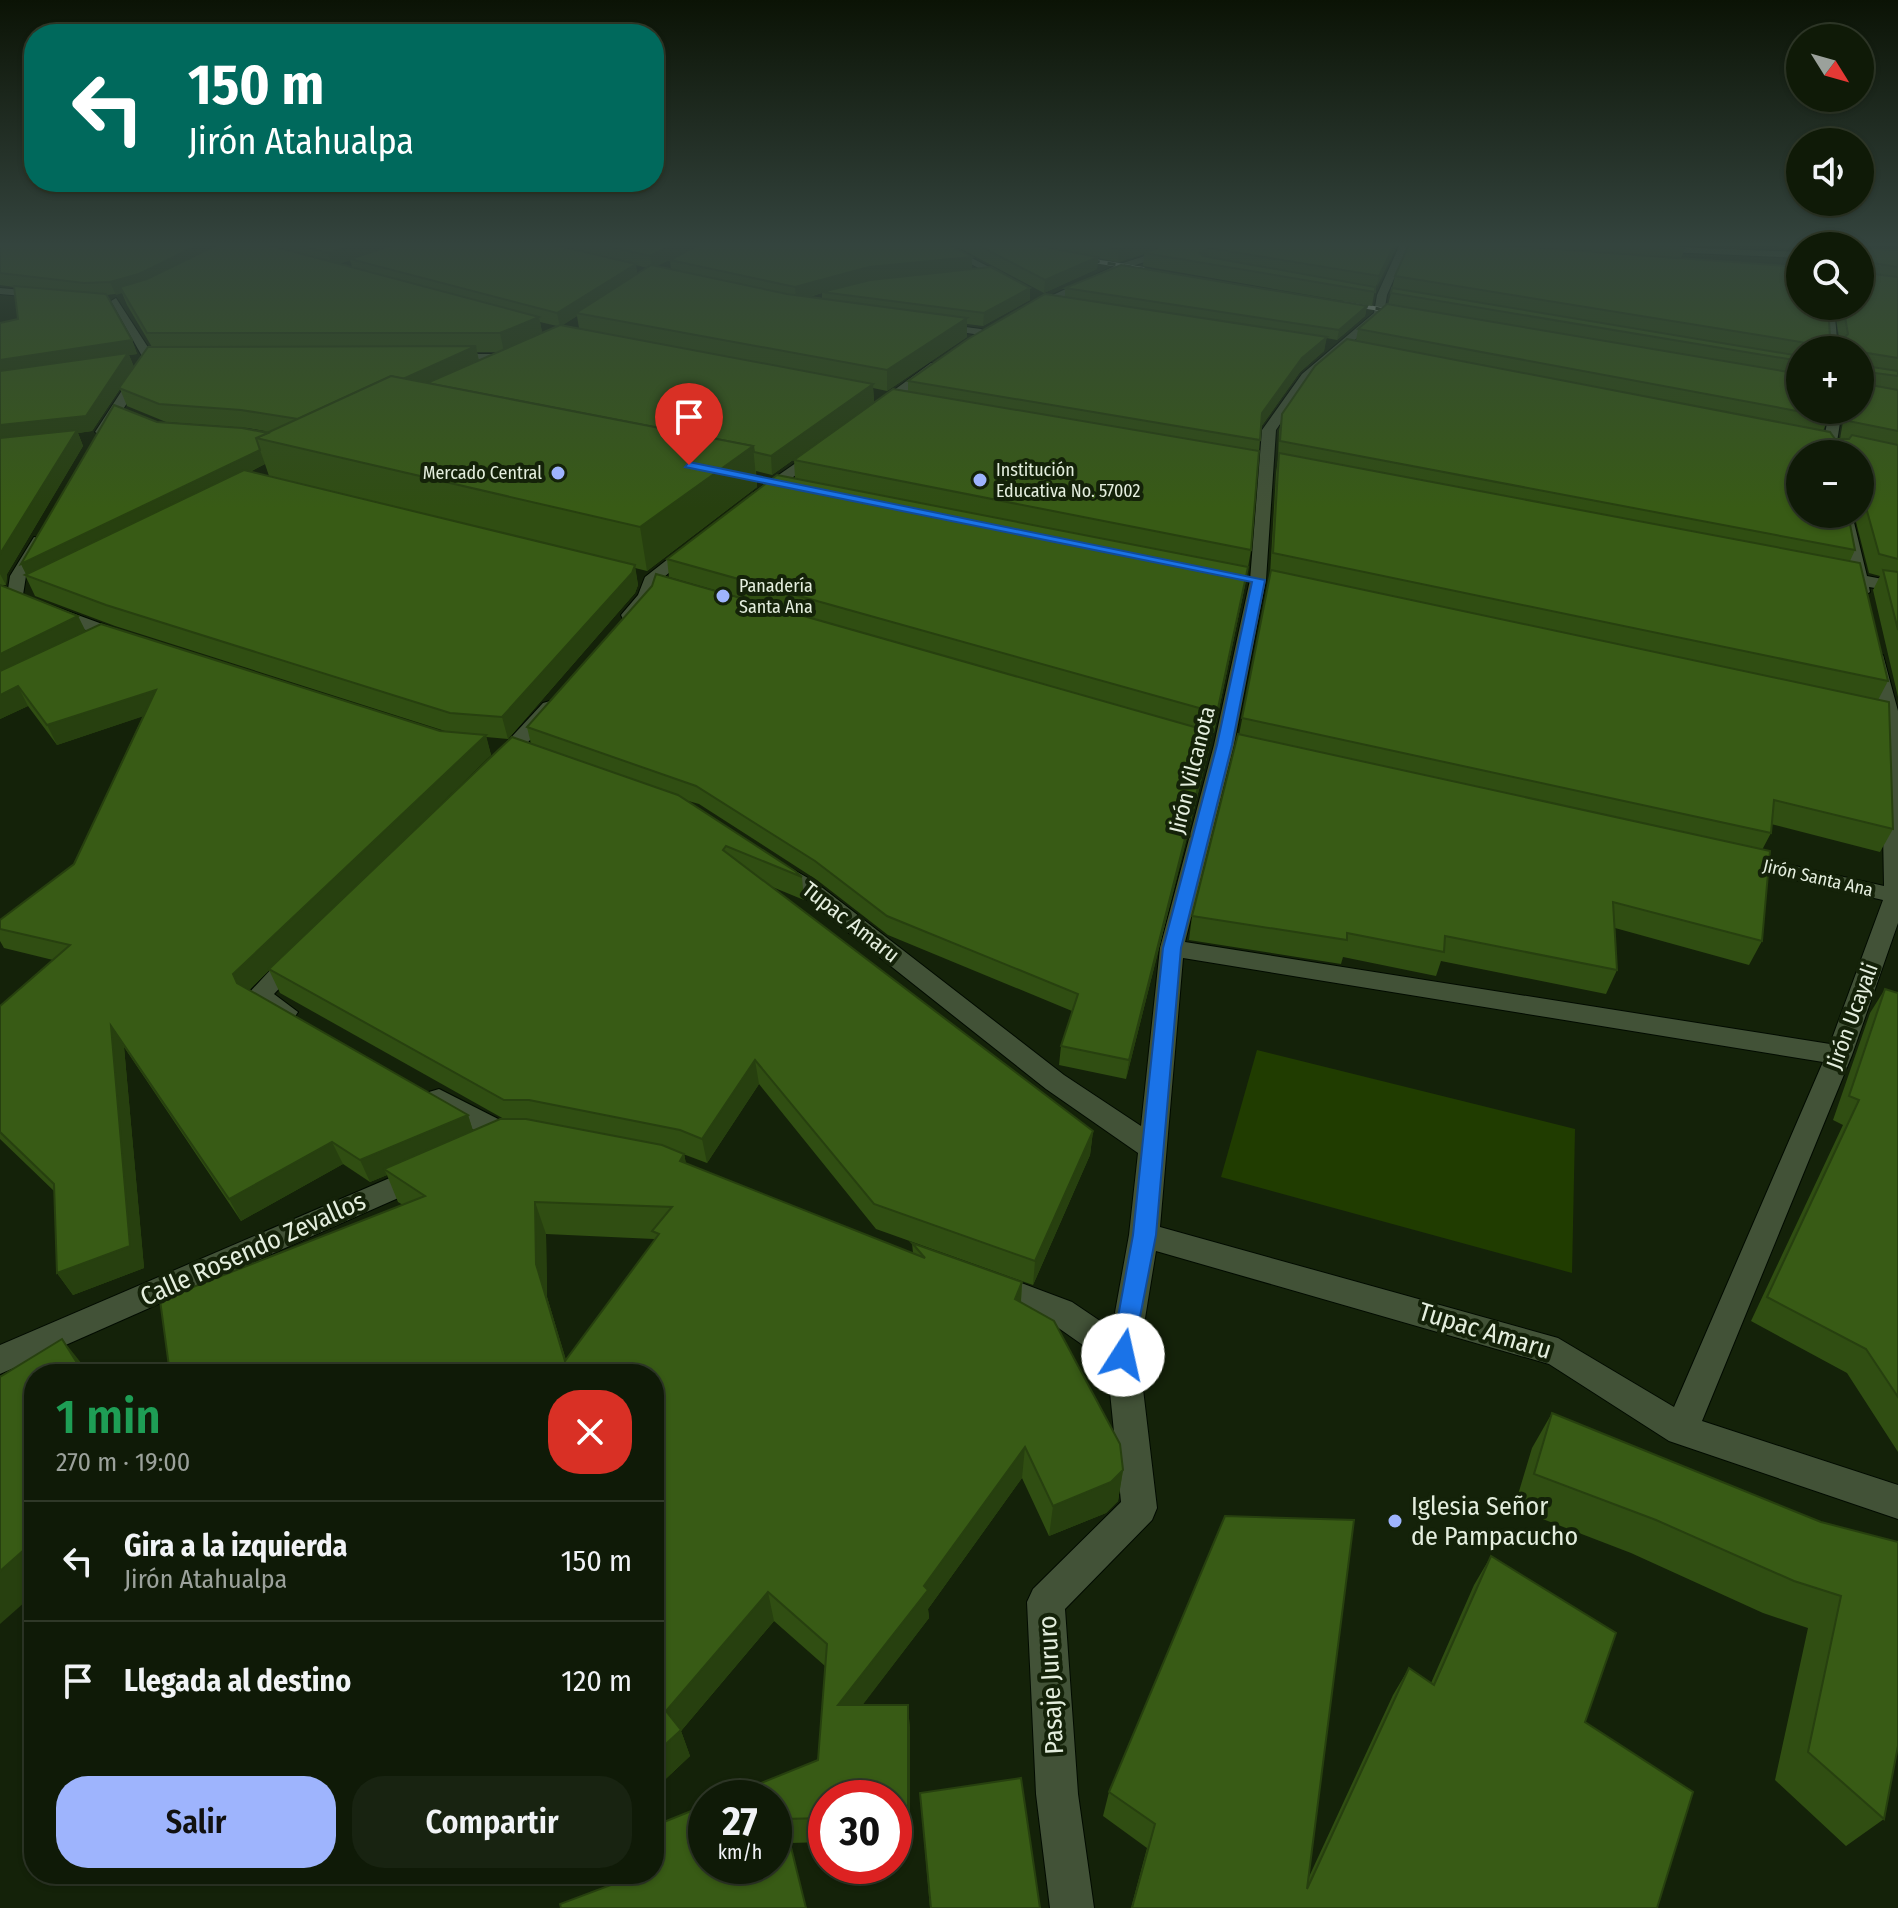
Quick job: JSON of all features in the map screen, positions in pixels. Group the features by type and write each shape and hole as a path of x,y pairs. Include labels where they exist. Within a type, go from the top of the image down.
{"street":[{"path":"138,331 157,358"},
{"path":"974,331 981,332"},
{"name":"Jirón Vilcanota","path":"1123,1355 1144,1235 1172,948 1225,745 1258,580 1269,430 1306,377 1355,331"},
{"path":"970,340 981,332"},
{"path":"434,356 517,354 470,374"},
{"path":"862,422 880,396 946,357"},
{"path":"134,360 157,358"},
{"path":"92,442 121,412 157,358"},
{"path":"880,396 918,403"},
{"path":"738,512 838,439"},
{"path":"746,477 807,489"},
{"path":"47,525 18,576 15,592 108,633 138,642"},
{"path":"1848,528 1866,610"},
{"path":"644,578 713,531"},
{"path":"1813,572 1898,587"},
{"path":"644,578 681,588"},
{"path":"615,631 646,596 644,578"},
{"path":"81,647 108,633"},
{"name":"Jirón Ucayali","path":"1681,1430 1839,1055 1897,896 1894,718 1873,641"},
{"path":"480,781 521,751 564,690"},
{"path":"1844,707 1894,718"},
{"path":"484,746 521,751"},
{"name":"Tupac Amaru","path":"755,853 807,887 1055,1082 1153,1149"},
{"name":"Jirón Santa Ana","path":"1724,857 1897,896"},
{"path":"313,942 258,996 313,1027"},
{"path":"1172,948 1839,1055"},
{"path":"410,1083 521,1138 478,1151"},
{"name":"Calle Rosendo Zevallos","path":"0,1360 449,1163"},
{"name":"Tupac Amaru","path":"1144,1235 1355,1292 1558,1352 1681,1430 1895,1499"},
{"path":"964,1274 1061,1312 1123,1355"},
{"name":"Pasaje Jururo","path":"1072,1908 1057,1794 1046,1602 1139,1508 1123,1355"}],"green space":[{"path":"1257,1050 1575,1129 1572,1273 1221,1177"}],"building":[{"path":"0,331 127,331 132,340 0,360"},
{"path":"146,331 505,331 500,333"},
{"path":"546,331 592,331 873,384 771,456 754,452 753,446 427,383"},
{"path":"674,331 947,331 887,370"},
{"path":"982,331 1288,331 1327,337 1302,358 1262,413 1260,440 908,381"},
{"path":"1369,331 1547,331 1786,372 1786,409"},
{"path":"1620,331 1650,331 1786,354 1786,359"},
{"path":"1733,331 1830,331 1830,336 1786,336 1786,340"},
{"path":"1847,331 1898,331 1898,358 1874,354 1874,336 1846,336"},
{"path":"1347,339 1830,432 1835,439 1849,439 1852,435 1898,445 1898,559 1879,554 1872,528 1874,440 1786,440 1786,528 1851,528 1855,550 1280,441 1282,414 1315,366"},
{"path":"476,346 403,379 391,376 298,419 241,410 159,404 119,388 148,347"},
{"path":"128,353 86,416 0,425 0,371"},
{"path":"1874,367 1898,371 1898,376 1874,373"},
{"path":"391,376 753,446 640,527 256,438"},
{"path":"1874,386 1898,390 1898,431 1863,424 1874,424"},
{"path":"893,389 1259,451 1251,550 794,460"},
{"path":"114,405 157,422 242,428 268,433 256,438 260,450 21,564"},
{"path":"77,430 0,554 0,438"},
{"path":"1279,453 1860,563 1888,681 1273,553"},
{"path":"244,470 635,565 632,573 502,717 450,713 106,605 25,575"},
{"path":"777,475 1248,567 1217,713 667,559"},
{"path":"1271,570 1889,702 1893,829 1774,800 1771,833 1242,718"},
{"path":"1883,570 1898,572 1898,630"},
{"path":"656,574 1212,732 1129,1060 1061,1046 1078,994 887,916 815,861 696,786 527,727 652,586"},
{"path":"0,585 78,616 0,654"},
{"path":"101,624 440,731 486,735 233,974 237,983 468,1115 360,1160 332,1142 229,1199 111,1026 130,1246 57,1273 54,1184 0,1132 0,1006 70,945 0,929 0,920 74,864 156,690 47,725 18,686 0,695 0,671"},
{"path":"1238,734 1770,851 1762,941 1613,902 1617,970 1445,936 1444,952 1347,933 1347,940 1192,916"},
{"path":"512,737 678,795 795,871 802,877 726,846 723,850 1093,1131 1035,1261 874,1204 755,1060 702,1139 680,1130 529,1100 504,1100 269,969"},
{"path":"1885,989 1898,993 1898,1397 1866,1349 1767,1297 1859,1100 1849,1096"},
{"path":"500,1119 526,1119 662,1145 684,1154 680,1161 925,1258 912,1243 1022,1282 1015,1299 1054,1321 1120,1444 1123,1470 1111,1482 1053,1506 1025,1447 924,1586 928,1590 838,1705 908,1705 908,1780 808,1780 808,1818 792,1819 792,1780 769,1780 818,1760 827,1644 768,1592 666,1711 681,1730 664,1746 664,1364 169,1364 160,1300 425,1196 384,1169","holes":["535,1202 672,1207 652,1231 659,1234 565,1361 536,1264"]},
{"path":"62,1339 78,1364 24,1364 24,1550 0,1571 0,1377"},
{"path":"1552,1413 1821,1522 1898,1542 1898,1746 1884,1819 1808,1752 1841,1596 1794,1581 1656,1520 1534,1474"},
{"path":"1225,1516 1354,1520 1307,1889 1409,1668 1434,1685 1491,1556 1616,1633 1585,1722 1693,1792 1657,1908 1132,1908 1155,1824 1109,1792"},
{"path":"1021,1778 1040,1908 931,1908 920,1793"},
{"path":"688,1812 688,1884 792,1884 792,1851 806,1908 561,1908 560,1904 613,1884 664,1884 664,1822"}],"place":[{"name":"Mercado Central","path":"558,473"},
{"name":"Institución Educativa No. 57002","path":"980,480"},
{"name":"Panadería Santa Ana","path":"723,596"},
{"name":"Iglesia Señor de Pampacucho","path":"1395,1521"}],"route":[{"path":"689,465 1258,580 1224,745 1172,948 1144,1235 1123,1355"}]}
